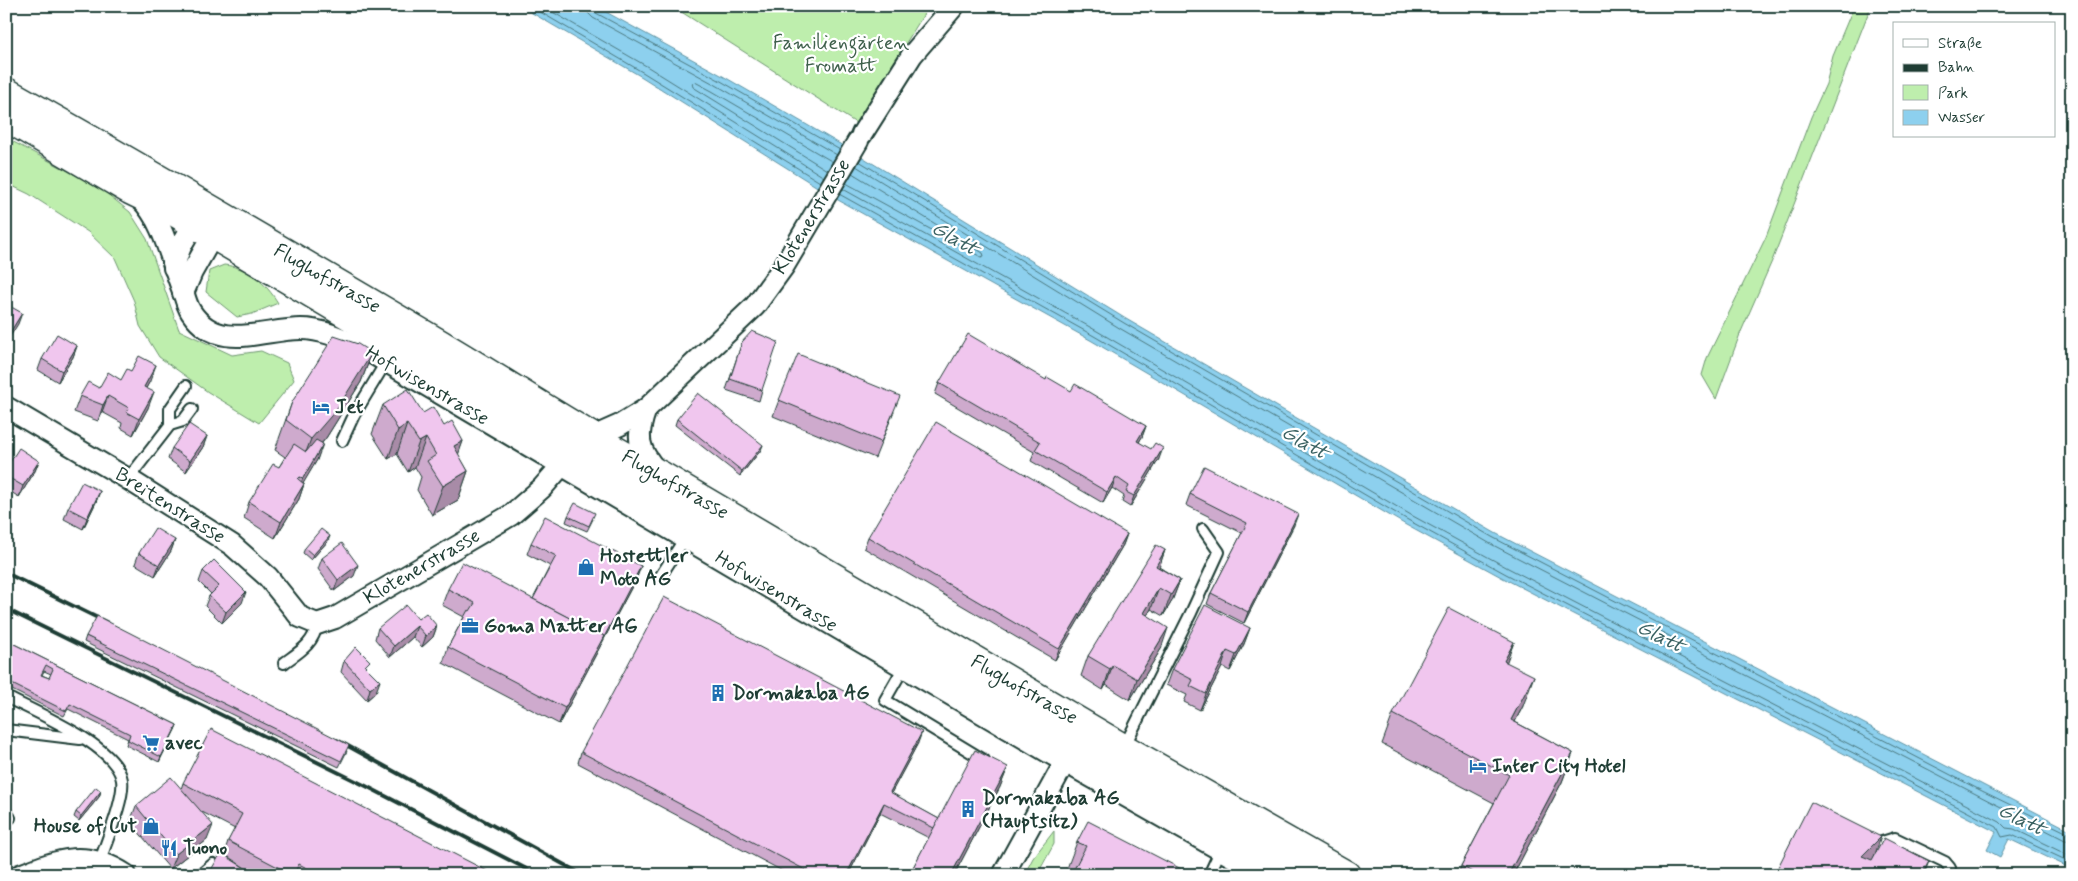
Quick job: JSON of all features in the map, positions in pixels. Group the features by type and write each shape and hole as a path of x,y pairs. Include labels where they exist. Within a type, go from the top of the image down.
{"main road":[{"name":"Flughofstrasse","path":"6,92 207,224 774,568 1302,875"},
{"name":"Flughofstrasse","path":"6,117 130,190 207,224 662,476 1123,748 1346,875"}],"street":[{"name":"Klotenerstrasse","path":"593,437 620,426 646,409 755,306 784,266 912,55 954,6"},
{"name":"Hofwisenstrasse","path":"130,190 155,215 188,306 197,320 220,334 241,337 302,329 330,333 362,348 1065,762 1221,850 1250,871"},
{"path":"174,268 180,245 207,224"},
{"path":"183,293 192,272 207,224"},
{"name":"Breitenstrasse","path":"6,407 128,479 232,545 252,560 300,617 317,624"},
{"path":"646,409 640,424 640,445 647,460 662,476"},
{"name":"Klotenerstrasse","path":"317,624 335,618 511,515 542,488 562,465"},
{"path":"1003,875 1065,762"},
{"path":"20,875 58,860 81,858 100,861 126,875"}],"lane":[{"path":"342,440 354,415 386,362"},
{"path":"170,425 170,409 186,386"},
{"path":"128,479 170,425 183,421 192,409"},
{"path":"1123,748 1191,613 1219,552 1203,529"},
{"path":"660,577 685,538"},
{"path":"284,663 310,644 315,635 317,624"},
{"path":"904,667 885,700 994,766"},
{"path":"6,697 63,726 105,752 116,764 122,779 122,794 100,861"},
{"path":"6,730 83,739"},
{"path":"1884,875 1877,868 1876,851 1882,842 1895,838 1945,862 1950,868 1948,875"},
{"path":"1209,875 1221,850"},
{"path":"200,875 213,864 231,875"}],"green space":[{"name":"Familiengärten Fromatt","path":"672,6 929,6 856,123"},
{"path":"1854,6 1871,6 1772,261 1740,334 1716,399 1702,375 1707,358 1766,237 1811,117 1826,84 1833,56"},
{"path":"6,138 100,188 130,212 147,239 179,330 232,355 261,351 287,363 294,380 259,423 208,392 159,357 140,326 134,301 115,258 88,232 29,194 6,183"},
{"path":"224,265 241,269 256,277 278,303 252,314 237,317 206,292 209,271"},
{"path":"1054,831 1054,844 1037,875 1024,875 1033,858"}],"water":[{"name":"Glatt","path":"520,6 595,6 721,75 864,158 1126,319 1495,533 2072,831 2072,869 2009,839 2000,857 1987,850 1996,832 1503,578 1406,525 1092,341 838,200 642,77"}],"building":[{"path":"6,304 22,313 6,339"},
{"path":"752,331 778,342 762,390 730,379 742,342"},
{"path":"57,334 77,346 62,371 42,359"},
{"path":"968,334 1046,380 1047,377 1071,391 1075,384 1146,426 1137,441 1151,449 1155,443 1163,448 1134,496 1126,492 1129,486 1116,477 1107,492 1035,450 1040,442 939,383"},
{"path":"334,336 358,344 372,353 337,409 311,439 286,420 292,402"},
{"path":"798,354 900,396 881,442 779,400"},
{"path":"139,356 156,365 144,387 154,392 139,419 126,412 129,408 108,396 103,405 80,396 88,382 99,388 108,372 121,380 127,369 131,371"},
{"path":"408,389 423,413 433,407 444,426 452,421 463,441 454,446 468,471 443,486 427,461 436,455 426,438 419,442 407,424 398,430 383,405"},
{"path":"698,393 763,445 742,471 677,419"},
{"path":"936,422 1127,534 1059,649 868,537"},
{"path":"189,424 207,436 190,461 172,448"},
{"path":"316,440 323,444 303,478 300,477 298,479 304,484 281,522 249,502 273,464 279,467 294,444 306,452"},
{"path":"19,448 39,461 23,486 6,476 6,468"},
{"path":"1204,466 1298,514 1248,612 1211,593 1247,523 1190,494"},
{"path":"82,482 100,491 87,518 68,508"},
{"path":"575,503 595,513 589,526 568,516"},
{"path":"545,516 641,566 602,641 604,636 533,599 556,556 531,543"},
{"path":"155,528 175,540 159,565 139,553"},
{"path":"321,529 330,536 313,555 305,548"},
{"path":"342,543 358,565 338,580 322,558"},
{"path":"1156,545 1165,550 1156,566 1180,580 1171,595 1159,588 1144,613 1168,628 1137,679 1113,665 1110,669 1088,656"},
{"path":"214,560 246,592 226,612 209,596 219,586 203,571"},
{"path":"462,562 604,636 565,708 448,647 468,610 470,611 475,603 448,589"},
{"name":"Dormakaba AG","path":"664,597 922,732 890,792 939,819 934,828 884,803 846,875 815,875 581,752"},
{"path":"406,605 418,619 426,613 437,626 426,636 417,626 394,646 378,628"},
{"path":"1205,605 1250,628 1236,655 1227,651 1206,694 1190,686 1193,680 1172,669"},
{"name":"Inter City Hotel","path":"1449,608 1514,642 1504,661 1534,676 1511,720 1573,753 1508,875 1478,875 1461,866 1509,775 1393,714"},
{"path":"97,616 349,745 341,761 86,636"},
{"path":"6,640 177,725 161,757 128,740 130,734 70,704 66,711 6,681","holes":["46,665 53,669 49,678 41,675"]},
{"path":"356,647 370,661 365,666 380,681 370,689 344,661"},
{"path":"211,729 495,875 320,875 299,864 293,875 228,841 242,814 183,783"},
{"name":"Dormakaba AG (Hauptsitz)","path":"975,750 1008,767 951,875 909,875"},
{"path":"171,777 213,825 176,854 136,806"},
{"path":"96,787 101,791 81,816 76,812"},
{"path":"1811,802 1881,837 1862,856 1872,860 1884,838 1929,861 1922,875 1774,875"},
{"path":"1088,821 1189,873 1188,875 1071,875 1086,846 1077,842"},
{"path":"221,853 256,875 208,875"}],"railway":[{"path":"6,573 108,623"},
{"path":"6,609 366,786 538,875"},
{"path":"337,740 583,875"}],"place":[{"name":"Jet","path":"321,407"},
{"name":"Hostettler Moto AG","path":"586,567"},
{"name":"Goma Matter AG","path":"470,626"},
{"name":"Dormakaba AG","path":"718,693"},
{"name":"avec","path":"151,743"},
{"name":"Inter City Hotel","path":"1478,766"},
{"name":"Dormakaba AG (Hauptsitz)","path":"968,809"},
{"name":"House of Cut","path":"151,826"},
{"name":"Tuono","path":"169,848"}]}
